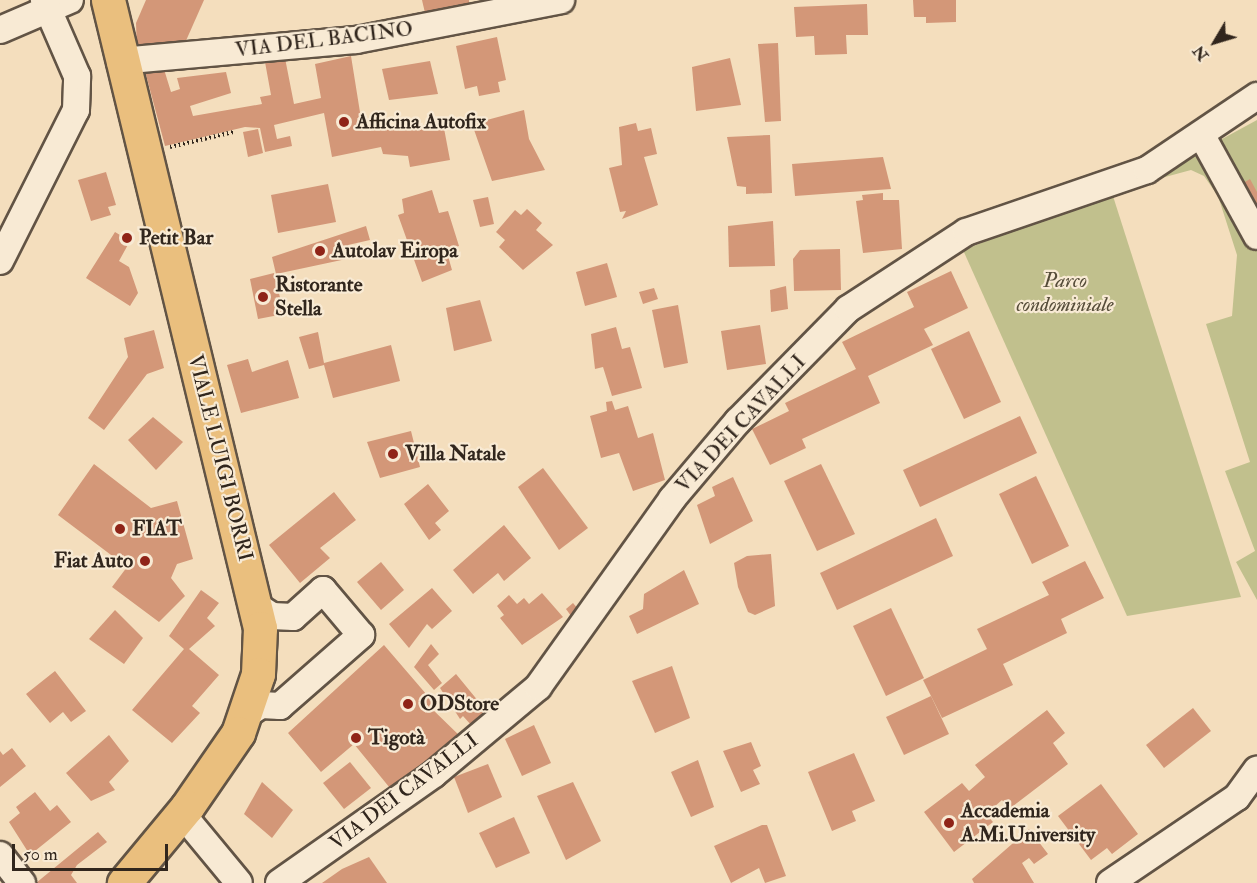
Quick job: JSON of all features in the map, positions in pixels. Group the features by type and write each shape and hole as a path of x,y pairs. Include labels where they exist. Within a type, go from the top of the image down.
{"main road":[{"name":"VIALE LUIGI BORRI","path":"108,0 120,62 256,612 256,680 243,717 182,814 124,883"}],"street":[{"name":"VIA DEL BACINO","path":"120,62 356,40 561,0"},
{"path":"0,30 54,3 77,76 76,110 0,261"},
{"name":"VIA DEI CAVALLI","path":"279,883 434,774 538,687 672,499 738,421 848,309 966,232 1147,170 1202,136 1257,96"},
{"path":"1202,136 1257,236"},
{"path":"243,717 261,705 280,706 361,634 323,590 293,616 272,616 256,612"},
{"path":"256,612 287,629 323,600 350,633 281,693 263,688 256,680"},
{"path":"1110,883 1237,797 1257,769"},
{"path":"182,814 239,883"},
{"path":"0,855 22,883"}],"path":[{"path":"143,154 233,132"}],"green space":[{"path":"1257,120 1257,227 1211,145"},
{"path":"1200,152 1257,246 1257,600 1236,562 1255,551 1225,471 1250,462 1206,324 1232,316 1237,255 1218,196 1204,176 1191,170 1154,180 1151,174"},
{"name":"Parco condominiale","path":"1112,193 1241,597 1127,616 963,250"}],"building":[{"path":"146,0 204,0 181,52 137,52 136,23"},
{"path":"422,0 469,0 469,3 425,13"},
{"path":"913,0 956,0 956,22 926,23 926,17 914,17"},
{"path":"867,4 868,35 846,35 847,54 815,55 814,36 796,37 794,7"},
{"path":"497,37 506,80 498,82 500,92 479,96 477,86 465,89 456,46"},
{"path":"778,43 781,121 765,122 758,44"},
{"path":"351,56 363,131 443,123 450,160 410,167 408,156 383,154 381,147 332,157 324,113 274,125 277,139 290,136 292,146 265,152 260,128 245,127 165,146 145,71 163,66 171,92 180,89 177,78 226,72 231,93 190,106 193,116 262,104 260,97 271,95 265,62 285,58 294,104 321,98 315,64"},
{"path":"730,58 741,105 696,111 692,67"},
{"path":"430,61 438,94 389,100 382,69"},
{"path":"524,110 529,139 545,170 492,181 472,124"},
{"path":"636,123 638,131 651,128 657,154 644,157 658,205 622,219 626,211 620,212 609,168 622,165 619,127"},
{"path":"258,129 263,153 248,157 243,132"},
{"path":"770,135 772,193 746,194 746,187 737,186 727,137"},
{"path":"883,157 891,189 795,196 792,164"},
{"path":"106,172 116,205 108,207 111,215 91,221 78,180"},
{"path":"1250,179 1257,192 1257,218 1238,186"},
{"path":"328,184 336,222 278,233 271,195"},
{"path":"432,190 439,213 448,211 459,246 446,249 452,270 422,282 398,215 404,213 402,199"},
{"path":"883,193 883,200 899,200 902,249 863,253 856,201 863,200 862,195"},
{"path":"488,197 494,224 480,227 473,200"},
{"path":"527,209 542,223 536,230 553,245 523,270 499,247 505,240 496,232 515,210 521,215"},
{"path":"773,221 775,266 729,267 728,226"},
{"name":"Autolav Eiropa","path":"366,226 370,240 348,245 351,258 276,274 272,257"},
{"path":"115,232 130,241 119,261 129,267 138,293 130,306 86,278"},
{"path":"840,249 841,290 794,291 793,259 800,250"},
{"path":"607,263 617,297 585,306 576,272"},
{"path":"951,271 968,308 924,329 933,345 868,376 880,403 802,439 806,448 770,465 752,429 789,411 785,403 856,369 842,342 914,307 907,292"},
{"path":"274,273 284,314 258,319 250,279"},
{"path":"786,286 788,309 771,312 770,290"},
{"path":"654,288 658,299 643,304 639,292"},
{"path":"480,300 492,341 454,351 446,308"},
{"path":"678,305 688,363 664,368 652,310"},
{"path":"760,325 766,364 727,370 721,331"},
{"path":"616,327 622,349 630,347 642,388 612,396 603,367 595,369 591,334"},
{"path":"154,330 164,368 147,374 104,430 88,418 128,357 124,338"},
{"path":"969,331 1001,402 964,419 931,349"},
{"path":"318,332 324,363 391,345 400,381 333,398 324,365 309,369 299,337"},
{"path":"248,359 252,372 288,360 299,398 241,413 227,365"},
{"path":"612,401 615,410 628,406 638,438 653,433 665,480 633,491 619,453 601,458 590,416 607,411 606,402"},
{"path":"1020,416 1037,453 920,507 903,470"},
{"path":"153,417 183,442 156,470 128,440"},
{"name":"Villa Natale","path":"411,431 420,467 380,478 367,442"},
{"path":"94,464 151,508 177,501 193,559 177,564 171,578 185,596 159,622 112,587 127,567 58,515"},
{"path":"821,464 855,534 817,551 784,481"},
{"path":"543,468 588,528 559,550 518,487"},
{"path":"1036,476 1069,546 1032,564 999,494"},
{"path":"733,477 753,521 710,544 697,505 715,496 712,487"},
{"path":"428,484 449,511 435,523 441,530 429,540 404,504"},
{"path":"334,492 356,520 320,548 330,558 300,583 269,545"},
{"path":"936,518 953,556 837,610 820,573"},
{"path":"504,525 531,558 504,581 498,573 473,594 453,570"},
{"path":"771,554 775,606 755,615 748,612 738,587 734,563 747,556"},
{"path":"1085,561 1104,598 1061,619 1067,633 1003,664 1013,685 942,718 923,680 987,649 977,629 1049,595 1042,582"},
{"path":"381,562 404,590 381,610 357,582"},
{"path":"684,570 699,604 637,634 629,616 643,609 644,594"},
{"path":"432,588 452,611 432,629 427,624 409,648 389,624"},
{"path":"201,590 219,603 207,618 215,626 189,649 219,675 192,706 200,713 172,743 132,710 184,649 169,636"},
{"path":"542,593 563,617 522,645 500,618 504,615 497,606 509,595 517,604 524,598 529,604"},
{"path":"573,603 579,610 571,616 566,609"},
{"path":"891,608 924,678 886,696 853,626"},
{"path":"115,610 143,638 124,664 89,639"},
{"path":"431,644 439,654 428,665 442,683 434,690 414,667"},
{"name":"Tigotà","path":"384,645 433,702 429,706 464,740 394,793 354,744 321,772 288,733"},
{"path":"672,666 690,718 655,733 632,681"},
{"path":"55,671 86,711 71,722 63,712 50,723 26,694"},
{"path":"456,674 488,713 472,726 463,716 460,719 440,688"},
{"path":"931,696 949,734 904,755 886,717"},
{"path":"1193,708 1211,731 1164,768 1146,745"},
{"path":"1047,710 1065,733 1053,743 1068,764 1009,809 1002,800 986,814 993,822 954,852 924,812 962,783 969,791 985,777 975,765"},
{"path":"534,725 551,763 522,776 505,739"},
{"path":"109,735 129,761 109,782 115,790 91,801 66,773"},
{"path":"751,742 761,766 753,770 760,784 741,792 723,751"},
{"path":"12,748 26,766 0,787 0,751 3,755"},
{"path":"854,753 875,801 852,811 856,821 832,831 808,772"},
{"path":"698,760 714,807 691,817 671,772"},
{"path":"350,762 371,788 344,809 323,783"},
{"path":"488,764 502,797 468,813 454,777"},
{"path":"262,782 293,810 272,838 244,814"},
{"path":"573,782 601,841 566,860 537,796"},
{"path":"1101,784 1138,834 1112,854 1107,848 1091,860 1058,816"},
{"path":"35,792 50,811 57,805 71,822 30,855 9,822 20,813 16,807"},
{"path":"514,817 530,853 496,868 479,833"},
{"path":"762,825 767,825 786,876 765,883 759,868 731,883 714,846"},
{"path":"1029,829 1048,854 1034,864 1029,858 1022,863 1034,883 974,883 972,879"},
{"path":"98,832 107,842 77,865 71,875 77,883 36,883"},
{"path":"369,857 387,883 322,883 342,869"}],"place":[{"name":"Afficina Autofix","path":"344,122"},
{"name":"Petit Bar","path":"127,238"},
{"name":"Autolav Eiropa","path":"320,251"},
{"name":"Ristorante Stella","path":"263,297"},
{"name":"Villa Natale","path":"393,454"},
{"name":"FIAT","path":"120,529"},
{"name":"Fiat Auto","path":"145,561"},
{"name":"ODStore","path":"408,704"},
{"name":"Tigotà","path":"356,738"},
{"name":"Accademia A.Mi.University","path":"949,823"}]}
